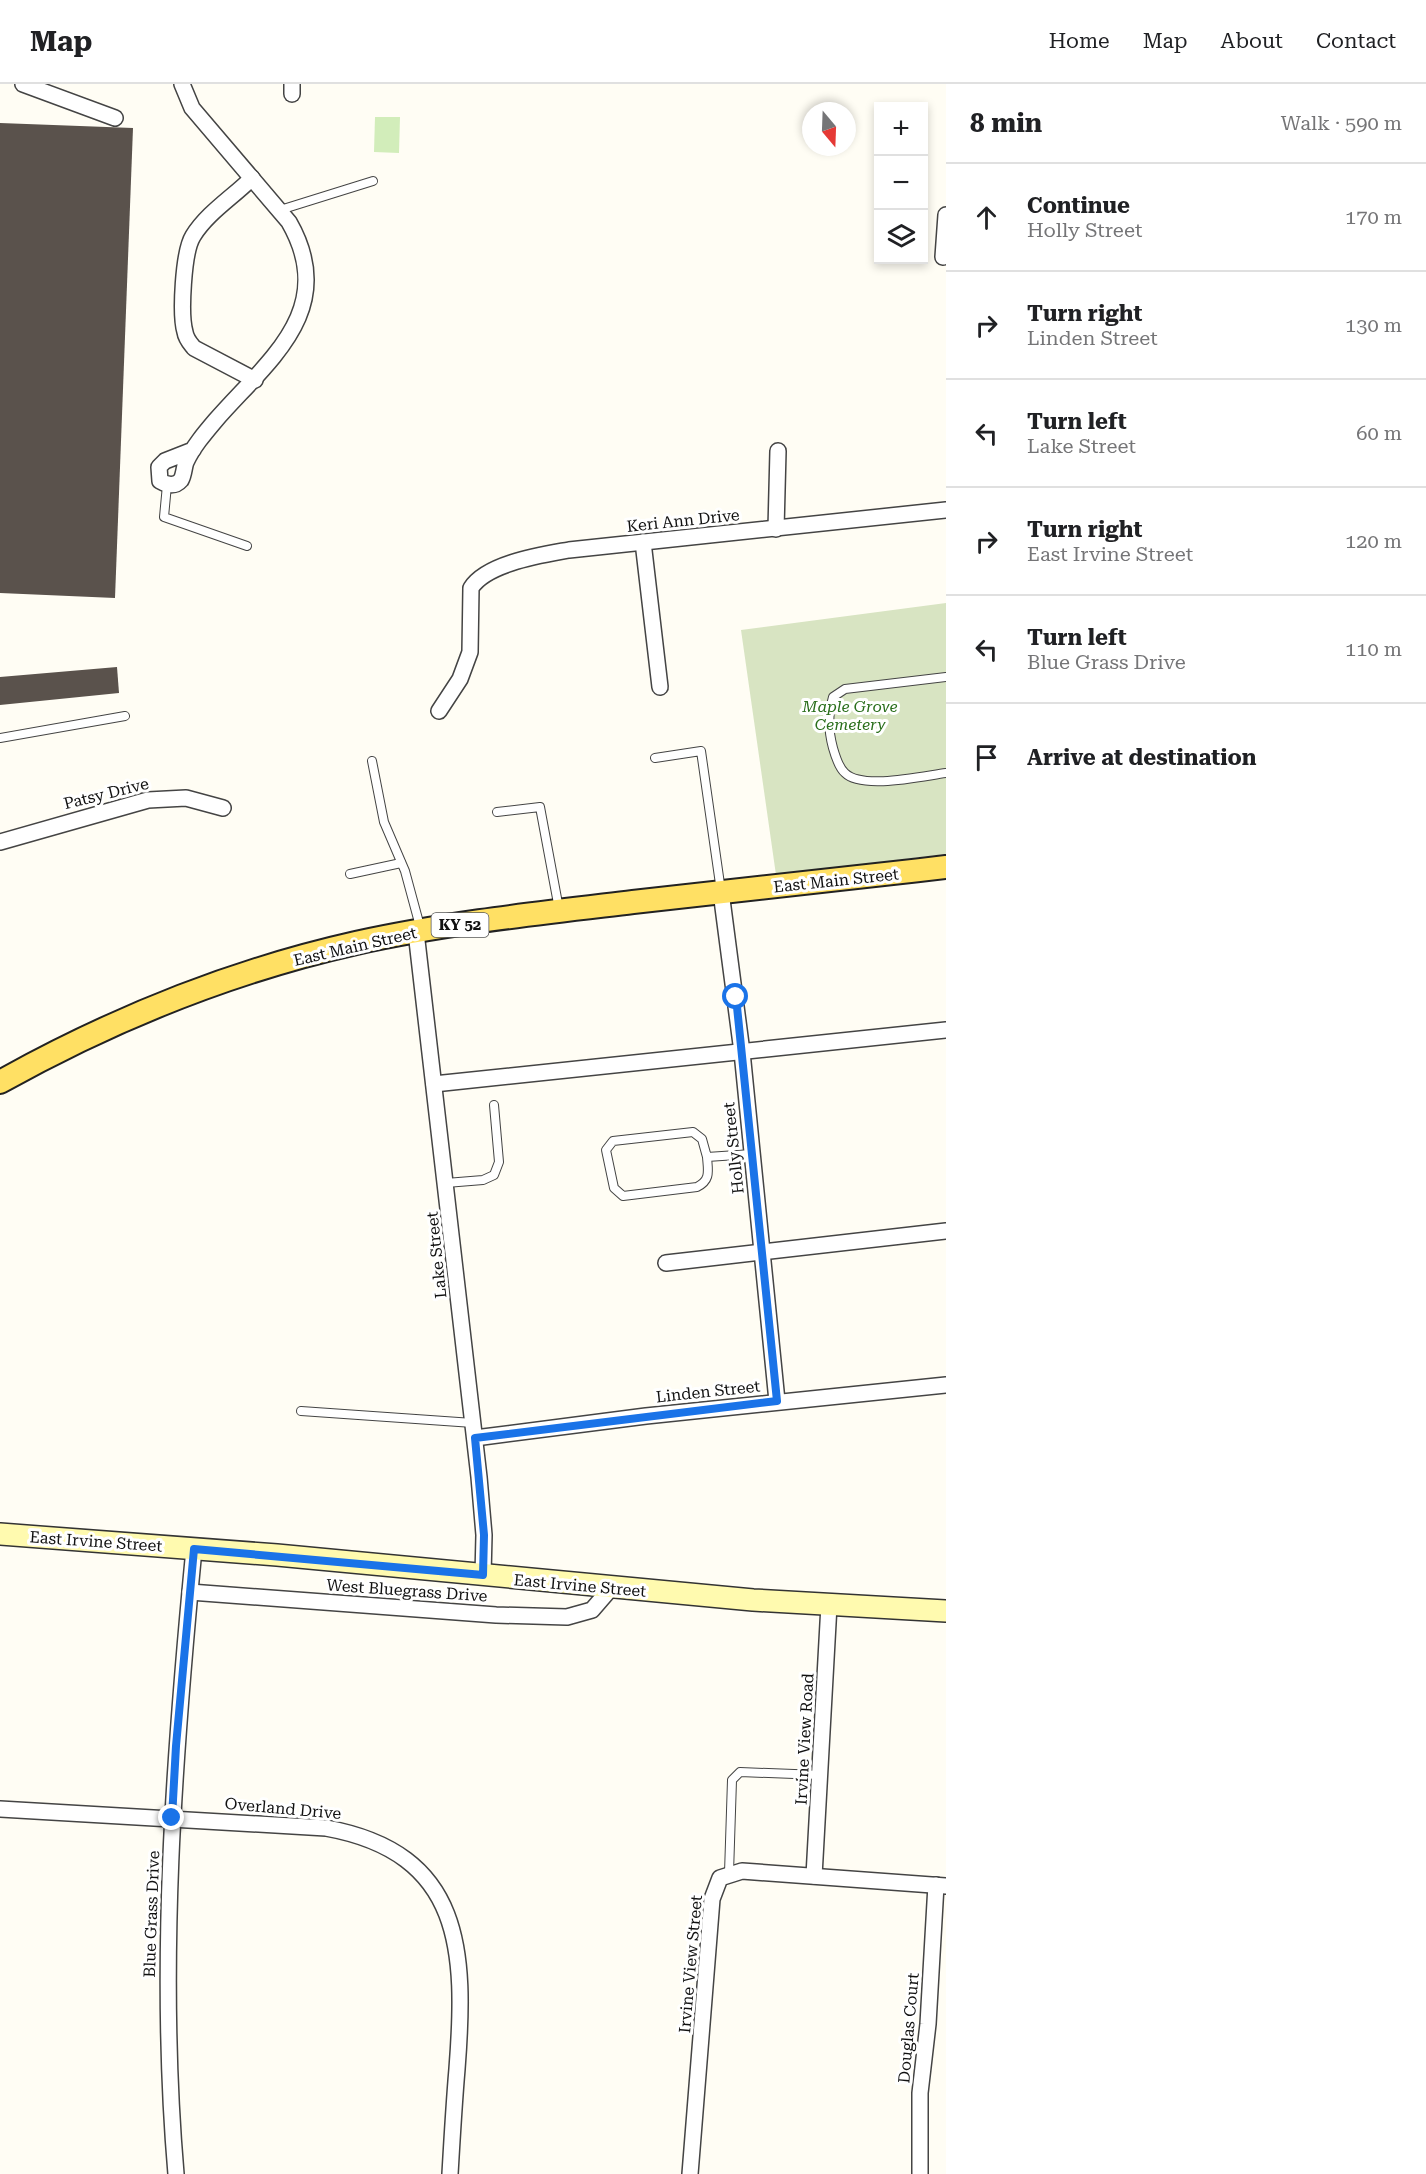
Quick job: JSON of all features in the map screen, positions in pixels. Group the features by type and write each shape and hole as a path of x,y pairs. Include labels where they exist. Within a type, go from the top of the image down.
{"main road":[{"name":"East Main Street","path":"0,1082 101,1030 192,993 315,954 418,931 560,911 946,867"}],"street":[{"path":"23,84 115,118"},
{"path":"167,485 160,481 159,467 165,461 193,450 214,422 255,380 290,338 302,304 305,267 296,234 280,210 192,108 182,84"},
{"path":"252,178 206,220 191,239 186,261 183,324 188,341 195,348 255,380"},
{"path":"943,257 946,215"},
{"path":"776,528 778,451"},
{"name":"Keri Ann Drive","path":"439,711 466,666 471,652 471,588 477,579 488,573 551,553 946,510"},
{"path":"643,543 660,687"},
{"name":"Patsy Drive","path":"0,842 77,819 158,799 186,798 223,807"},
{"name":"Holly Street","path":"721,892 742,1052 777,1401"},
{"name":"Lake Street","path":"418,931 474,1431 484,1535 483,1575"},
{"path":"434,1084 946,1030"},
{"path":"666,1263 946,1231"},
{"name":"Linden Street","path":"474,1431 946,1385"},
{"name":"East Irvine Street","path":"0,1534 194,1549 611,1588 829,1605 946,1611"},
{"name":"Blue Grass Drive","path":"176,2174 166,1984 172,1818 194,1549"},
{"name":"West Bluegrass Drive","path":"190,1592 473,1613 567,1617 592,1610 611,1588"},
{"name":"Irvine View Road","path":"814,1876 829,1605"},
{"name":"Overland Drive","path":"0,1809 305,1826 347,1832 385,1845 402,1855 429,1882 447,1916 458,1958 461,1980 450,2174"},
{"path":"729,1873 742,1871 941,1885"},
{"name":"Irvine View Street","path":"690,2174 712,1899 720,1878 729,1873"},
{"name":"Douglas Court","path":"920,2174 920,2093 941,1885"}],"lane":[{"path":"280,210 373,181"},
{"path":"167,485 164,517 247,546"},
{"path":"946,677 845,689 833,697 828,730 834,752 844,773 858,781 875,782 946,773"},
{"path":"0,738 125,716"},
{"path":"655,758 701,751 721,892"},
{"path":"372,761 384,822 401,863 418,931"},
{"path":"497,812 540,807 560,911"},
{"path":"350,874 401,863"},
{"path":"446,1183 483,1180 494,1174 499,1162 494,1105"},
{"path":"693,1132 702,1139 707,1157 709,1176 705,1183 697,1187 623,1196 614,1188 606,1150 608,1144 613,1141 693,1132"},
{"path":"707,1157 752,1154"},
{"path":"301,1411 474,1431"},
{"path":"729,1873 734,1776 740,1772 820,1775"}],"green space":[{"path":"375,117 400,117 399,153 374,152"},
{"name":"Maple Grove Cemetery","path":"946,603 946,854 776,875 741,630"}],"building":[{"path":"0,123 133,128 115,598 0,593"},
{"path":"117,667 119,693 0,705 0,677"}],"route":[{"path":"172,1818 176,1746 194,1549 483,1575 484,1535 475,1438 777,1401 736,997"}]}
